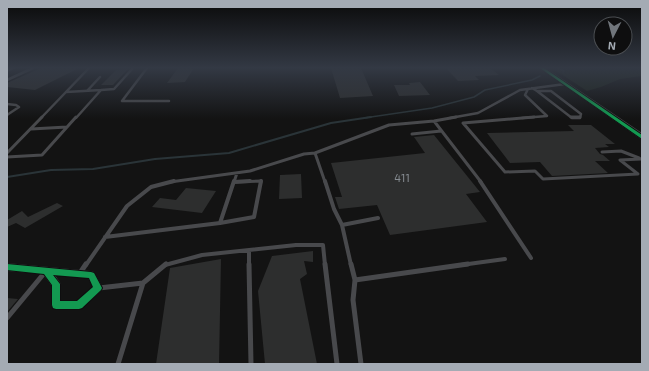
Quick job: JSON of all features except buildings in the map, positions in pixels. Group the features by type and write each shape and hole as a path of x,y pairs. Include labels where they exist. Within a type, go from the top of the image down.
{"street":[{"path":"567,85 642,137"},
{"path":"7,268 91,274 98,288 78,305 56,304 56,284 46,271"}],"lane":[{"path":"7,153 72,85"},
{"path":"87,91 92,85"},
{"path":"66,92 114,90 118,85"},
{"path":"133,85 122,101 169,101"},
{"path":"80,274 127,206 151,187 180,180 250,171 304,154 315,153 389,125 434,121 478,113 515,93 530,88 554,85"},
{"path":"530,88 537,91 572,118 580,118 581,114 551,91 537,91"},
{"path":"530,88 525,94 547,116 463,123 504,172 535,171 543,179 638,174 620,160 641,159"},
{"path":"7,157 42,155 101,90"},
{"path":"7,104 16,105 19,107 7,115"},
{"path":"434,121 483,185 531,258"},
{"path":"30,129 67,127"},
{"path":"412,134 441,131"},
{"path":"602,152 621,151 641,159"},
{"path":"315,153 334,209 342,225 354,280 353,300 361,364"},
{"path":"220,223 237,173"},
{"path":"105,237 220,223 254,217 261,181 234,182"},
{"path":"342,225 378,218"},
{"path":"98,288 143,283 166,264 202,255 296,245 323,245 337,364"},
{"path":"249,250 251,364"},
{"path":"354,280 505,259"},
{"path":"7,318 46,271"},
{"path":"118,364 143,283"}],"shaded area":[{"path":"578,85 605,85 601,87 587,91"}],"waterway":[{"path":"364,118 432,108 474,97 485,90 507,85"},
{"path":"7,177 51,170 93,169 155,159 229,153 331,123 371,117"}],"cycle path":[{"path":"567,85 642,137"},
{"path":"7,267 91,275 98,288 79,305 56,305 56,284 46,271"}]}
